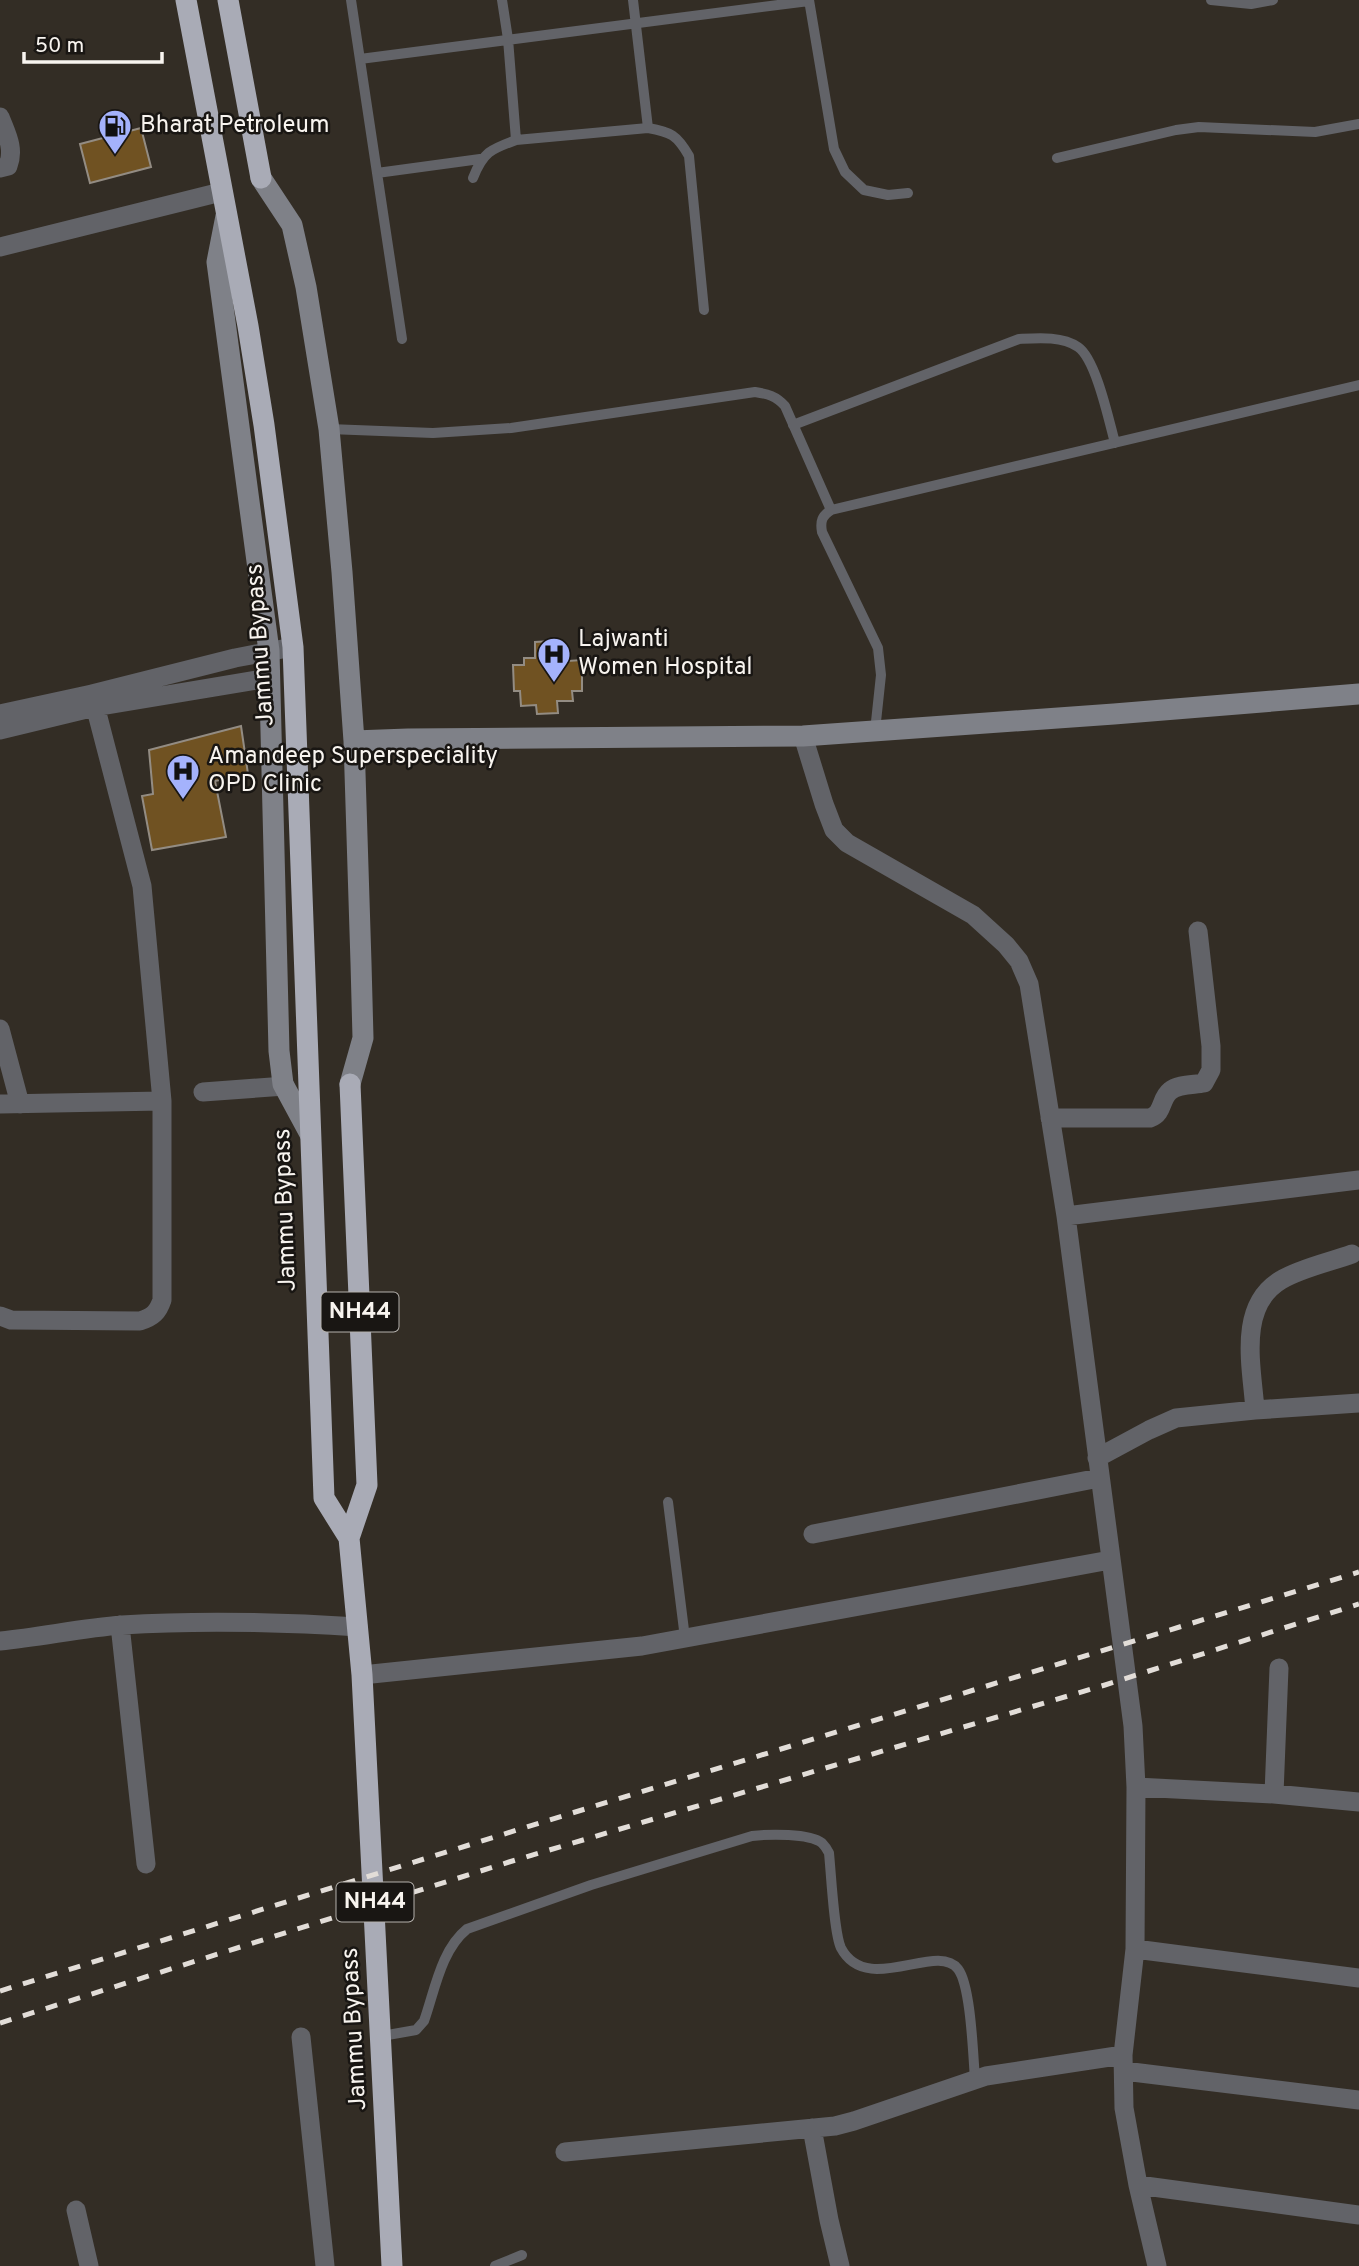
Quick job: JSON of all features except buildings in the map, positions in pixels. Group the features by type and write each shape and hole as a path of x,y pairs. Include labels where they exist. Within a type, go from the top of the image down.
{"highway":[{"name":"Jammu Bypass","path":"186,0 248,326 293,647 324,1498 349,1538"},
{"path":"228,0 261,178"},
{"name":"Jammu Bypass","path":"351,1084 367,1485 349,1538 362,1675 393,2266"}],"street":[{"path":"0,117 11,146 12,157 8,166 0,168"},
{"path":"261,178 292,225 306,287 329,429 354,741 363,1038 351,1084"},
{"path":"0,247 221,192"},
{"path":"226,216 217,262 269,651 279,1051 285,1086 310,1134"},
{"path":"0,730 269,651 293,647"},
{"path":"0,714 269,678"},
{"path":"354,741 803,736 1359,694"},
{"path":"0,1317 11,1320 140,1321 150,1318 159,1310 162,1300 162,1101 142,886 94,701"},
{"path":"803,736 834,830 847,842 973,915 1006,945 1019,961 1029,984 1066,1216 1133,1726 1136,1787 1135,1949 1124,2063 1126,2127 1157,2266"},
{"path":"1051,1118 1150,1118 1159,1113 1169,1091 1204,1083 1211,1070 1211,1046 1198,931"},
{"path":"0,1030 10,1104 162,1101"},
{"path":"203,1092 285,1086"},
{"path":"1066,1216 1359,1180"},
{"path":"1255,1410 1251,1348 1253,1315 1259,1300 1283,1278 1352,1254"},
{"path":"1097,1458 1176,1418 1359,1403"},
{"path":"813,1534 1099,1478"},
{"path":"362,1675 642,1646 1110,1560"},
{"path":"0,1641 120,1625 201,1622 299,1623 358,1627"},
{"path":"120,1625 146,1864"},
{"path":"1274,1794 1279,1668"},
{"path":"1136,1787 1274,1794 1359,1802"},
{"path":"1135,1949 1359,1978"},
{"path":"302,2037 325,2266"},
{"path":"565,2152 854,2122 986,2076 1124,2063 1359,2100"},
{"path":"812,2128 828,2220 840,2266"},
{"path":"1138,2185 1359,2215"},
{"path":"76,2210 89,2266"}],"lane":[{"path":"351,0 402,339"},
{"path":"502,0 516,140"},
{"path":"633,0 648,128"},
{"path":"360,59 809,0 834,149 845,172 864,190 888,195 908,193"},
{"path":"1211,0 1251,4 1273,0"},
{"path":"1057,158 1199,127 1315,132 1359,124"},
{"path":"377,173 480,159 497,146 516,140 648,128 665,132 680,140 689,156 704,310"},
{"path":"473,178 480,159"},
{"path":"793,425 1019,339 1039,338 1064,340 1079,348 1087,358 1115,443"},
{"path":"875,731 881,675 878,648 822,532 824,514 831,510 1359,385"},
{"path":"329,429 433,433 511,428 755,393 770,395 785,406 831,510"},
{"path":"668,1502 685,1638"},
{"path":"382,2036 416,2030 424,2021 448,1952 455,1938 467,1929 591,1885 728,1843 752,1836 780,1835 821,1842 829,1853 840,1946 850,1960 864,1968 881,1969 942,1961 954,1964 960,1972 967,1996 975,2080"},
{"path":"495,2266 522,2255"}],"railway":[{"path":"0,1991 1359,1572"},
{"path":"0,2023 509,1862 1105,1685 1359,1604"}],"place":[{"name":"Bharat Petroleum","path":"115,156"},
{"name":"Lajwanti Women Hospital","path":"554,684"},
{"name":"Amandeep Superspeciality OPD Clinic","path":"183,801"}]}
